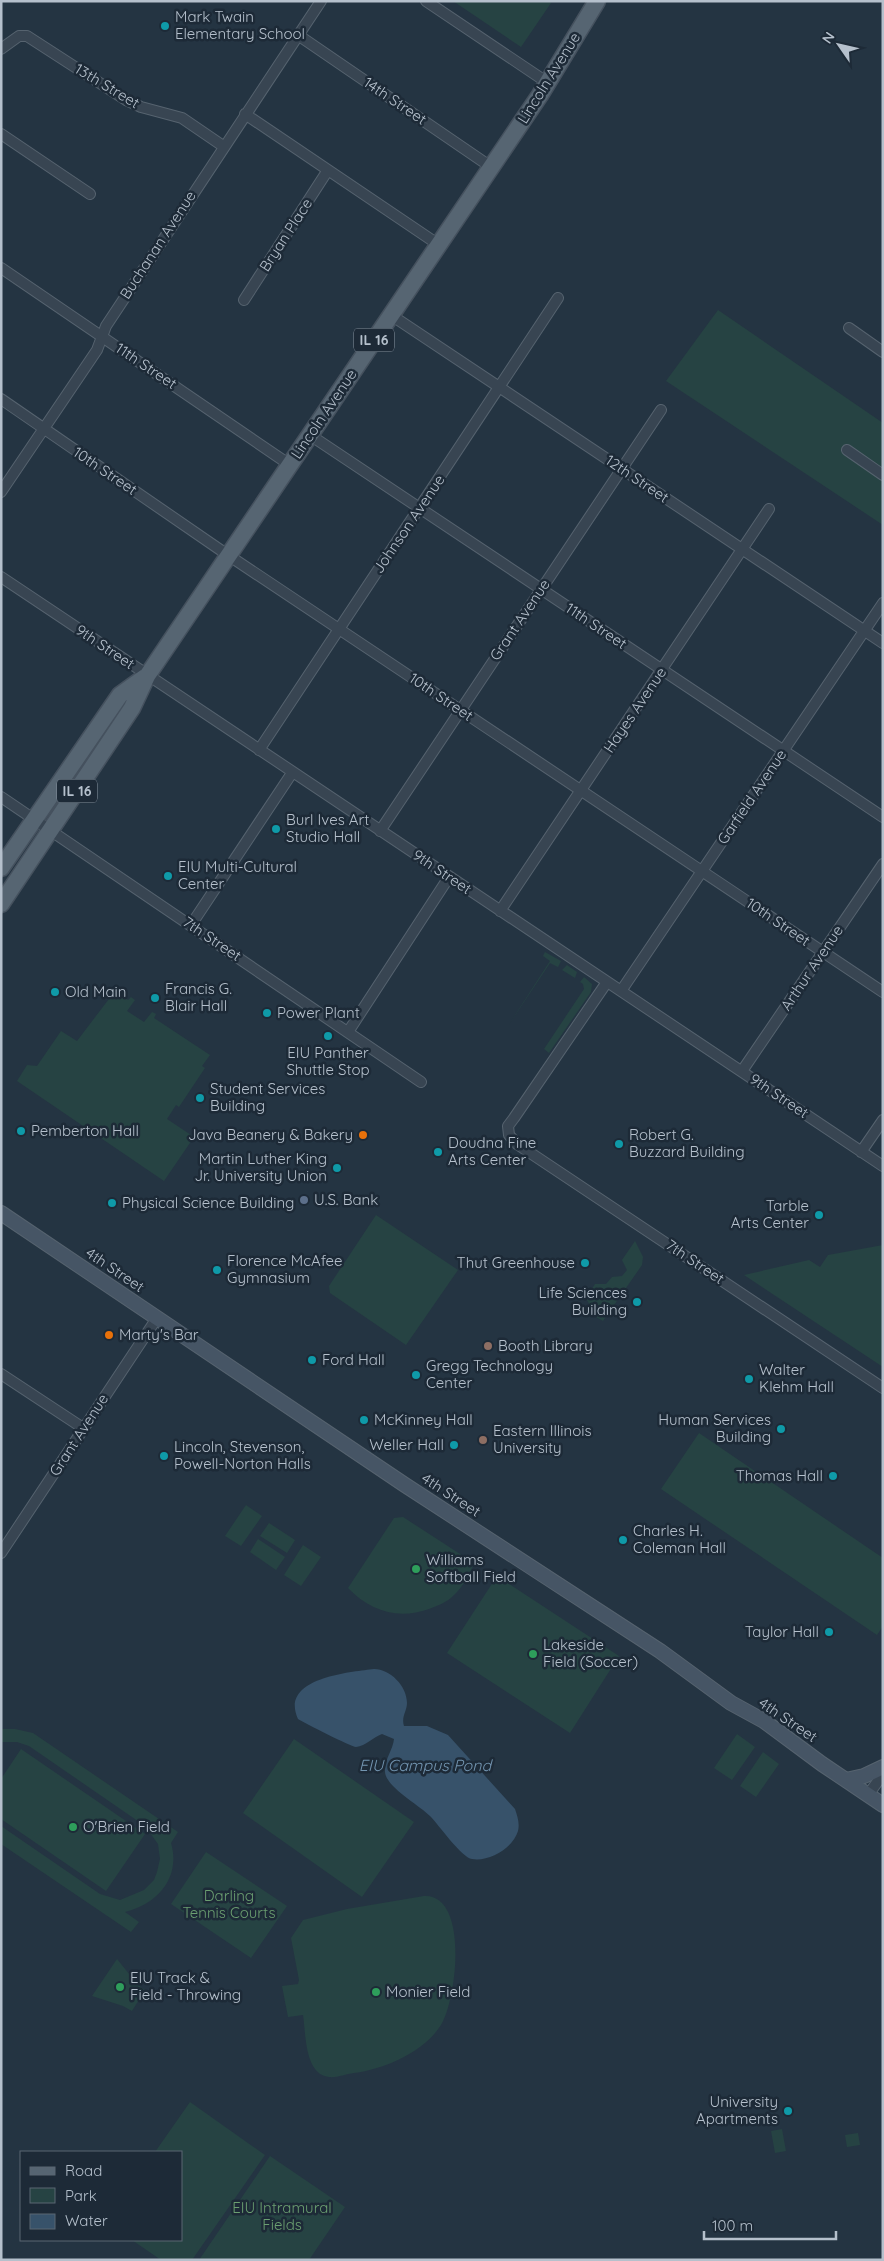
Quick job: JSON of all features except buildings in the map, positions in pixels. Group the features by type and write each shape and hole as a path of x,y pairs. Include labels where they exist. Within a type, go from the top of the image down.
{"main road":[{"name":"Lincoln Avenue","path":"1,904 132,708 147,676 548,83 597,1"},
{"name":"Lincoln Avenue","path":"1,868 120,695 147,676"}],"street":[{"name":"Buchanan Avenue","path":"1,492 97,350 101,337 223,146 320,1"},
{"path":"426,1 548,83"},
{"name":"14th Street","path":"298,35 491,167"},
{"name":"13th Street","path":"1,48 20,36 27,36 126,100 141,107 182,118 223,146"},
{"path":"245,114 439,245"},
{"path":"1,134 90,194"},
{"name":"Bryan Place","path":"244,300 328,170"},
{"name":"11th Street","path":"1,268 290,465"},
{"name":"Johnson Avenue","path":"259,750 558,298"},
{"name":"12th Street","path":"391,315 883,643"},
{"path":"849,328 883,352"},
{"name":"10th Street","path":"1,399 228,556 883,992"},
{"name":"Grant Avenue","path":"380,831 661,410"},
{"name":"11th Street","path":"310,435 883,817"},
{"path":"847,450 883,475"},
{"name":"Hayes Avenue","path":"500,911 769,509"},
{"name":"9th Street","path":"1,577 883,1166"},
{"name":"Garfield Avenue","path":"621,991 883,603"},
{"path":"191,925 292,773"},
{"name":"7th Street","path":"1,797 421,1082"},
{"name":"Arthur Avenue","path":"742,1071 883,864"},
{"path":"348,1032 449,877"},
{"name":"7th Street","path":"607,982 508,1126 509,1135 517,1144 883,1388"},
{"path":"861,1152 883,1120"},
{"name":"4th Street","path":"1,1213 156,1318 660,1651 731,1703 764,1720 883,1805"},
{"name":"Grant Avenue","path":"1,1553 5,1539 83,1428 156,1318"},
{"path":"1,1374 83,1428"},
{"path":"846,1780 883,1767"},
{"path":"868,1795 883,1774"}],"green space":[{"path":"453,1 549,1 551,3 521,47"},
{"path":"718,310 883,423 883,525 666,381"},
{"path":"545,952 561,961 558,967 550,963 508,1026 550,961 543,956"},
{"path":"567,965 577,972 575,978 562,970"},
{"path":"584,977 592,984 591,992 549,1053 544,1049 584,989 583,984 580,982"},
{"path":"115,991 128,1000 131,997 135,1000 127,1011 144,1022 152,1012 156,1014 154,1018 210,1055 202,1066 205,1068 179,1107 176,1105 167,1119 194,1137 164,1181 17,1081 27,1065 37,1066 61,1031 77,1041"},
{"path":"376,1215 458,1270 406,1345 330,1293 329,1286"},
{"path":"635,1241 643,1257 642,1265 603,1321 596,1317 586,1298 595,1284 606,1284 612,1277 622,1276 627,1270 622,1260"},
{"path":"883,1245 883,1367 744,1275 809,1260 820,1267 828,1255"},
{"path":"699,1433 883,1558 883,1626 877,1635 661,1489"},
{"path":"246,1505 262,1516 241,1546 225,1536"},
{"name":"Williams Softball Field","path":"403,1517 474,1563 463,1585 451,1598 429,1609 406,1614 375,1608 348,1588 394,1518"},
{"path":"269,1523 295,1540 287,1553 260,1536"},
{"path":"258,1539 285,1557 276,1570 250,1552"},
{"path":"303,1545 321,1557 301,1586 284,1575"},
{"name":"Lakeside Field (Soccer)","path":"497,1576 619,1656 570,1733 447,1653"},
{"path":"1,1729 15,1729 33,1733 178,1832 171,1843 173,1867 170,1878 157,1896 148,1903 125,1912 139,1922 131,1932 1,1844 1,1826 100,1894 120,1900 144,1890 154,1880 160,1859 158,1844 145,1826 29,1746 17,1742 1,1742"},
{"path":"737,1734 755,1747 732,1780 714,1768"},
{"path":"294,1739 414,1822 362,1897 243,1813"},
{"name":"O'Brien Field","path":"21,1749 145,1834 106,1891 1,1819 1,1779"},
{"path":"763,1752 779,1764 756,1797 740,1786"},
{"name":"Darling Tennis Courts","path":"206,1852 287,1906 251,1958 171,1904"},
{"name":"Monier Field","path":"424,1896 438,1900 448,1912 453,1929 455,1972 447,2012 441,2025 425,2043 403,2058 391,2063 366,2071 335,2077 321,2074 315,2069 308,2052 303,2015 288,2017 282,1986 298,1984 299,1980 291,1938 303,1920 347,1909"},
{"name":"EIU Track & Field - Throwing","path":"117,1959 138,1985 145,1990 132,2011 123,2006 92,1996"},
{"name":"EIU Intramural Fields","path":"190,2102 265,2155 192,2260 161,2260 133,2241 182,2241 182,2151 156,2151"},
{"path":"782,2129 786,2151 775,2153 771,2131"},
{"path":"858,2133 860,2145 847,2147 845,2135"},
{"name":"EIU Intramural Fields","path":"270,2156 345,2207 309,2260 199,2260"}],"water":[{"name":"EIU Campus Pond","path":"374,1669 386,1672 401,1685 407,1703 403,1720 404,1726 427,1726 448,1735 515,1809 518,1831 506,1848 486,1858 472,1859 468,1857 456,1847 430,1816 397,1790 387,1778 385,1772 394,1739 382,1734 356,1747 298,1719 295,1705 298,1694 307,1686 334,1675"}],"place":[{"name":"Mark Twain Elementary School","path":"165,26"},
{"name":"Burl Ives Art Studio Hall","path":"276,829"},
{"name":"EIU Multi-Cultural Center","path":"168,876"},
{"name":"Old Main","path":"55,992"},
{"name":"Francis G. Blair Hall","path":"155,998"},
{"name":"Power Plant","path":"267,1013"},
{"name":"EIU Panther Shuttle Stop","path":"328,1036"},
{"name":"Student Services Building","path":"200,1098"},
{"name":"Pemberton Hall","path":"21,1131"},
{"name":"Java Beanery & Bakery","path":"363,1135"},
{"name":"Robert G. Buzzard Building","path":"619,1144"},
{"name":"Doudna Fine Arts Center","path":"438,1152"},
{"name":"Martin Luther King Jr. University Union","path":"337,1168"},
{"name":"U.S. Bank","path":"304,1200"},
{"name":"Physical Science Building","path":"112,1203"},
{"name":"Tarble Arts Center","path":"819,1215"},
{"name":"Thut Greenhouse","path":"585,1263"},
{"name":"Florence McAfee Gymnasium","path":"217,1270"},
{"name":"Life Sciences Building","path":"637,1302"},
{"name":"Marty's Bar","path":"109,1335"},
{"name":"Booth Library","path":"488,1346"},
{"name":"Ford Hall","path":"312,1360"},
{"name":"Gregg Technology Center","path":"416,1375"},
{"name":"Walter Klehm Hall","path":"749,1379"},
{"name":"McKinney Hall","path":"364,1420"},
{"name":"Human Services Building","path":"781,1429"},
{"name":"Eastern Illinois University","path":"483,1440"},
{"name":"Weller Hall","path":"454,1445"},
{"name":"Lincoln, Stevenson, Powell-Norton Halls","path":"164,1456"},
{"name":"Thomas Hall","path":"833,1476"},
{"name":"Charles H. Coleman Hall","path":"623,1540"},
{"name":"Williams Softball Field","path":"416,1569"},
{"name":"Taylor Hall","path":"829,1632"},
{"name":"Lakeside Field (Soccer)","path":"533,1654"},
{"name":"O'Brien Field","path":"73,1827"},
{"name":"EIU Track & Field - Throwing","path":"120,1987"},
{"name":"Monier Field","path":"376,1992"},
{"name":"University Apartments","path":"788,2111"}]}
